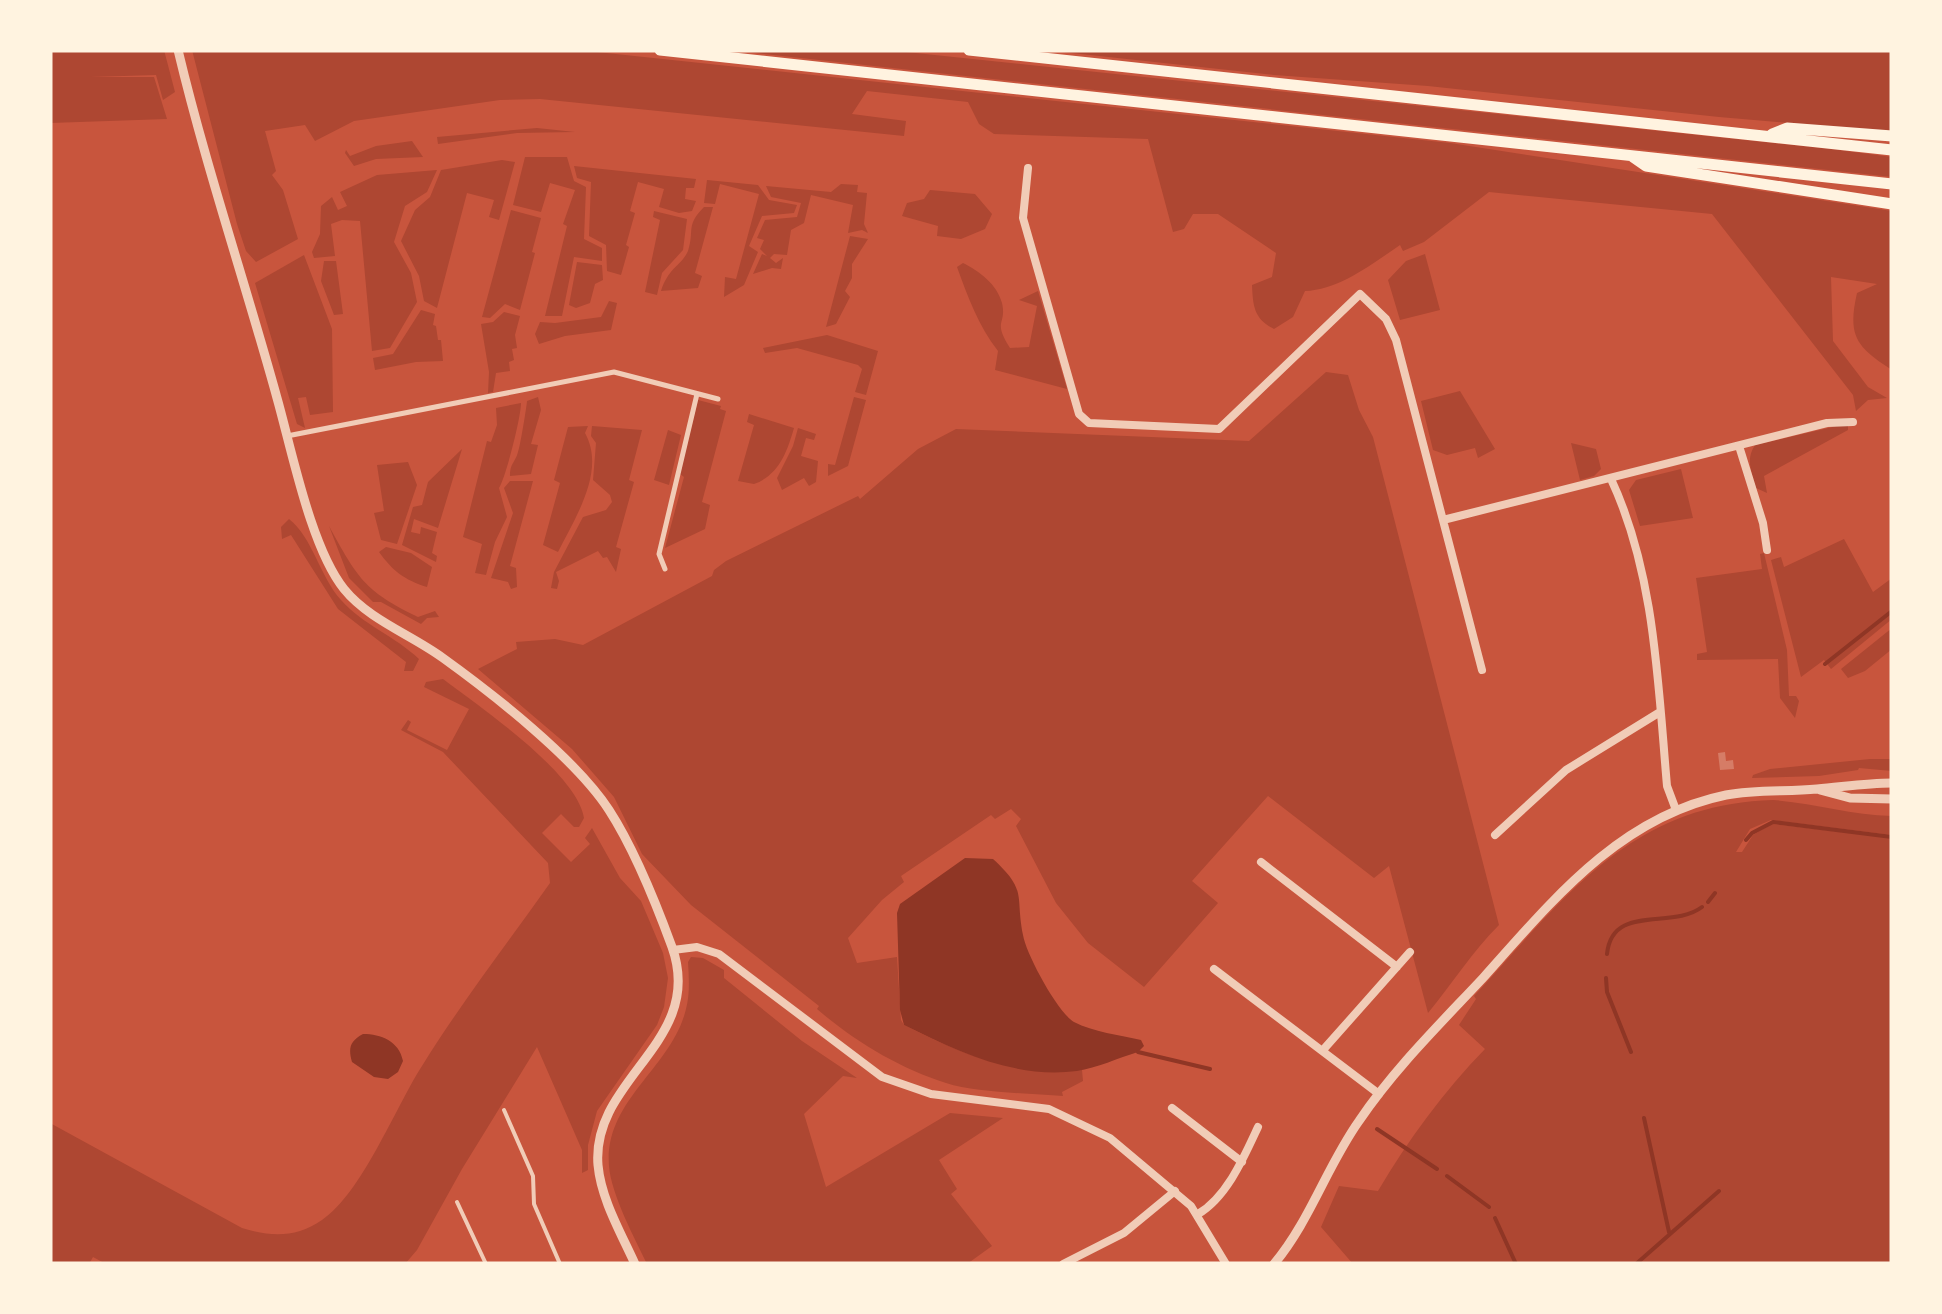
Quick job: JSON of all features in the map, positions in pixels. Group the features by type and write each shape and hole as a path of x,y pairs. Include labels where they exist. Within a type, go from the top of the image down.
{"main road":[{"path":"660,50 1892,184"},
{"path":"969,50 1892,150"},
{"path":"1768,135 1787,128 1892,136"},
{"path":"1629,155 1646,166 1892,204"}],"street":[{"path":"179,55 287,436 318,534 342,586 372,613 455,666 591,785 623,836 674,950 679,984 668,1026 609,1110 598,1150 605,1196 635,1264"},
{"path":"1028,168 1024,218 1082,419 1089,423 1219,429 1360,294 1386,319 1393,331 1482,670"},
{"path":"287,436 614,372 718,399"},
{"path":"665,569 659,554 696,394"},
{"path":"1442,520 1827,423 1853,422"},
{"path":"1738,446 1764,523 1768,550"},
{"path":"1611,479 1626,510 1640,567 1667,786 1676,810"},
{"path":"1495,835 1566,770 1660,712"},
{"path":"1274,1264 1301,1225 1348,1137 1379,1094 1586,868 1628,834 1676,810 1745,792 1892,783"},
{"path":"1817,789 1850,798 1892,799"},
{"path":"1261,862 1397,967"},
{"path":"674,950 697,947 718,954 882,1077 932,1094 1060,1113 1110,1138 1198,1214 1226,1264"},
{"path":"1322,1050 1410,952"},
{"path":"1214,969 1379,1094"},
{"path":"1172,1108 1242,1162"},
{"path":"1198,1214 1242,1162 1258,1128"},
{"path":"1062,1264 1124,1234 1175,1191"}],"lane":[{"path":"504,1110 533,1176 534,1204 560,1264"},
{"path":"457,1202 486,1264"}],"shaded area":[{"path":"50,50 164,50 175,92 163,100 156,75 90,77 154,77 167,119 50,123"},
{"path":"192,50 578,50 1450,143 1892,211 1892,370 1863,347 1854,331 1857,293 1877,284 1831,277 1833,341 1868,387 1887,398 1868,400 1856,411 1853,395 1712,214 1489,192 1424,242 1403,251 1400,245 1343,281 1305,291 1293,317 1274,329 1256,311 1252,285 1272,277 1276,253 1218,214 1193,214 1184,229 1173,232 1148,139 994,134 979,124 968,102 867,91 852,114 906,121 904,136 540,99 500,100 354,121 315,141 305,125 265,131 276,171 272,175 283,190 298,239 256,262 246,251 237,224"},
{"path":"728,50 887,50 1831,149 1892,157 1892,177"},
{"path":"1044,50 1892,50 1892,132 1428,86 1274,75"},
{"path":"537,128 575,132 517,133 438,144 437,137"},
{"path":"412,141 423,157 376,159 354,166 345,153 346,150 350,156 376,146"},
{"path":"525,157 567,157 574,181 586,187 584,239 602,248 602,261 574,257 562,316 545,316 567,226 563,224 575,190 550,183 541,212 513,205"},
{"path":"502,160 515,162 499,220 489,217 494,200 467,193 437,308 424,301 419,276 401,241 415,210 430,197 441,170"},
{"path":"574,166 696,179 694,188 686,188 685,199 696,201 692,211 679,213 659,207 664,189 638,182 621,275 607,271 606,245 589,236 591,182 577,178"},
{"path":"437,170 427,192 405,206 394,242 411,273 417,302 390,348 372,351 360,221 331,224 335,256 314,258 321,206 332,197 338,210 347,206 340,192 377,175"},
{"path":"707,180 758,185 769,200 797,205 794,213 762,216 749,246 758,252 744,285 724,297 725,277 736,279 759,194 720,184 715,204 704,203"},
{"path":"841,184 858,185 857,192 867,193 864,224 868,233 848,233 853,205 811,195 804,223 791,230 787,255 774,254 770,258 776,263 783,258 781,269 753,274 762,254 767,256 760,249 764,240 757,238 765,220 797,217 801,203 771,197 766,186 831,192"},
{"path":"930,190 975,194 992,214 985,229 961,239 937,236 938,226 902,216 907,203 924,199"},
{"path":"704,207 713,207 695,273 702,276 698,288 661,291 688,251 692,224"},
{"path":"511,210 541,218 520,310 505,304 490,318 482,317"},
{"path":"654,211 687,219 683,250 662,273 657,295 645,292 660,220 653,217"},
{"path":"850,236 868,239 852,264 852,278 845,291 850,297 836,324 826,327"},
{"path":"1425,254 1440,310 1400,320 1388,280 1406,261"},
{"path":"304,255 332,329 333,412 310,415 306,397 298,398 305,428 297,424 255,283"},
{"path":"324,261 336,261 343,314 334,315 321,281"},
{"path":"577,262 602,265 603,280 595,284 590,303 576,308 569,305"},
{"path":"963,263 987,279 1000,296 1001,327 1010,348 1029,347 1037,306 1019,300 1038,291 1067,389 995,370 998,351 965,289 957,267"},
{"path":"609,301 617,303 611,330 539,344 535,334 540,322 601,317"},
{"path":"421,310 435,314 433,325 441,340 443,361 375,370 373,358 393,354"},
{"path":"504,312 520,316 515,335 517,348 512,349 510,371 496,373 493,392 488,393 489,372 481,324 493,322"},
{"path":"827,335 878,351 866,395 855,392 862,369 858,365 797,348 765,353 763,348"},
{"path":"1326,372 1348,375 1373,437 1499,925 1428,1013 1389,866 1374,878 1268,796 1192,881 1218,903 1144,987 1088,943 1056,903 1016,826 1021,819 1011,809 995,819 991,815 901,876 904,882 848,938 857,963 897,957 904,1025 990,1061 1033,1069 1082,1070 1083,1081 1062,1092 1063,1096 973,1089 928,1077 846,1032 691,905 642,854 614,797 572,749 478,669 517,649 516,642 555,639 583,645 712,576 726,561 858,496 860,499 918,449 956,429 1249,441"},
{"path":"1460,391 1495,449 1478,458 1475,448 1447,455 1433,450 1421,401"},
{"path":"538,397 541,410 531,444 538,445 531,474 510,476 527,401"},
{"path":"854,397 866,400 848,466 828,476 828,464 835,465"},
{"path":"698,400 726,411 702,502 710,505 705,529 665,548 684,477 680,474"},
{"path":"521,403 513,447 499,488 507,517 486,575 475,573 482,544 463,537 487,441 491,442 497,425 496,408"},
{"path":"749,414 794,428 776,469 754,484 738,481 754,425 747,422"},
{"path":"588,426 585,433 591,448 590,478 580,509 558,552 543,545 560,483 554,480 568,427"},
{"path":"592,426 642,430 629,480 634,482 616,547 621,549 616,572 598,551 556,572 557,589 551,588 554,572 583,517 606,510 612,502 610,495 593,480 596,443 591,436"},
{"path":"1848,426 1848,430 1764,476 1767,493 1756,488 1750,461 1755,445"},
{"path":"798,428 816,434 814,440 806,438 801,456 818,461 816,482 809,486 804,478 782,490 777,478"},
{"path":"668,430 681,435 669,485 654,480"},
{"path":"1571,443 1596,449 1601,469 1594,476 1580,480"},
{"path":"462,449 438,528 414,519 411,532 420,534 421,527 437,532 432,553 437,556 436,562 402,545 413,507 422,505 428,482"},
{"path":"408,462 417,485 397,544 381,540 374,513 384,511 377,465"},
{"path":"1681,469 1693,518 1640,526 1629,490 1636,480"},
{"path":"510,481 533,481 510,566 516,568 517,587 511,589 508,582 491,578 513,513 504,488"},
{"path":"289,519 304,536 341,600 419,659 413,671 404,671 406,662 338,609 291,535 282,539 281,527"},
{"path":"329,526 355,570 373,590 418,617 435,611 439,617 427,618 421,624 381,602 373,602 349,578"},
{"path":"1844,539 1873,592 1892,578 1892,619 1831,669 1824,660 1801,677 1771,560 1781,557 1784,567"},
{"path":"386,547 411,553 432,567 427,587 394,569 379,552"},
{"path":"1764,553 1787,650 1789,696 1796,696 1799,701 1795,718 1780,698 1778,659 1697,660 1697,654 1707,652 1696,578 1762,569 1760,554"},
{"path":"1892,628 1892,649 1865,671 1848,678 1841,669"},
{"path":"443,679 525,742 564,781 584,818 579,827 574,827 561,814 542,833 571,862 590,844 585,838 592,828 620,878 641,901 663,953 668,978 664,1007 657,1025 597,1111 588,1145 588,1170 582,1173 582,1150 537,1047 405,1264 106,1264 93,1257 89,1264 50,1264 50,1123 253,1231 283,1234 303,1230 322,1220 351,1190 437,1043 550,883 548,863 443,752 401,730 408,720 411,722 407,730 447,750 469,709 424,687 426,682"},
{"path":"1892,759 1892,771 1859,768 1819,776 1752,778 1770,769"},
{"path":"1773,800 1892,816 1892,835 1771,820 1750,829 1736,852 1742,852 1753,835 1772,824 1892,838 1892,1264 1353,1264 1321,1227 1339,1186 1378,1191 1427,1117 1485,1049 1459,1025 1476,999 1474,996 1538,925 1603,864 1639,838 1678,819 1722,806"},
{"path":"965,858 993,859 1011,879 1018,894 1023,935 1030,955 1067,1016 1090,1028 1141,1040 1144,1046 1138,1052 1077,1071 1032,1071 967,1054 904,1025 900,1010 900,904"},
{"path":"691,957 703,958 724,970 724,978 802,1041 857,1078 843,1076 804,1114 826,1187 950,1113 1003,1118 939,1160 957,1189 951,1194 992,1246 967,1264 647,1264 614,1190 610,1143 627,1103 678,1030 687,1003"},
{"path":"363,1034 383,1037 393,1044 403,1061 398,1072 388,1079 374,1077 352,1062 351,1045"}],"building":[{"path":"1725,752 1726,761 1733,760 1734,769 1720,770 1718,753"}],"waterway":[{"path":"1825,664 1892,611"},
{"path":"1746,840 1773,822 1892,837"},
{"path":"1708,902 1715,893"},
{"path":"1607,954 1611,938 1620,928 1690,914 1702,907"},
{"path":"1606,978 1607,992 1631,1052"},
{"path":"1138,1052 1210,1069"},
{"path":"1644,1118 1669,1232"},
{"path":"1377,1129 1437,1169"},
{"path":"1447,1176 1489,1207"},
{"path":"1636,1264 1719,1191"},
{"path":"1495,1218 1516,1264"}]}
